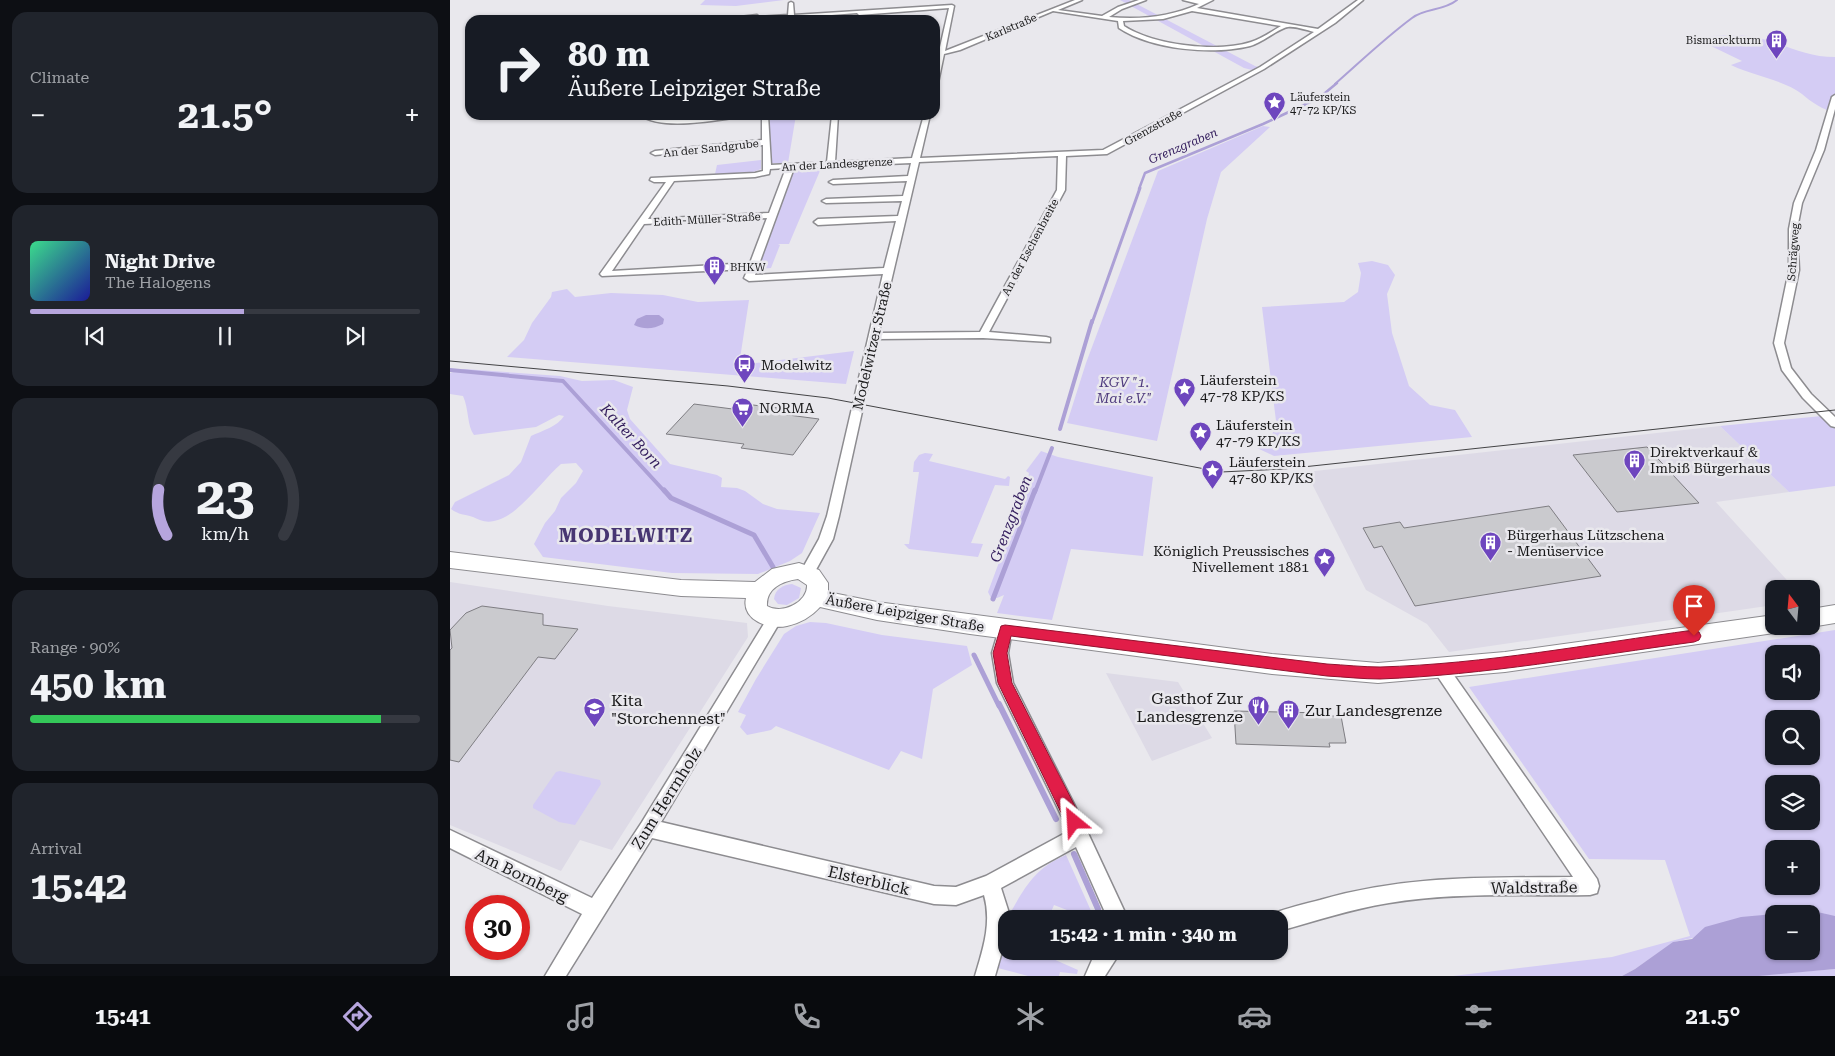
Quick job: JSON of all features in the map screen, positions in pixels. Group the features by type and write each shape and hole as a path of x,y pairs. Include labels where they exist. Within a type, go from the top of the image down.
{"street":[{"name":"Karlstraße","path":"942,53 958,49 1080,0"},
{"path":"1103,18 1109,13 1144,0"},
{"path":"1185,0 1204,3"},
{"path":"1053,10 1103,18 1163,17 1192,9 1211,0"},
{"name":"Grenzstraße","path":"916,160 1104,152 1111,150 1262,68 1319,31 1361,0"},
{"path":"856,2 858,15"},
{"path":"758,15 758,12 901,12 952,6 940,62"},
{"path":"1192,9 1319,31"},
{"path":"1120,19 1121,27 1127,33 1139,37 1208,48 1252,44 1285,26"},
{"name":"Schrägweg","path":"1835,97 1820,150 1798,203 1793,229 1794,270 1779,343 1786,368 1808,396 1835,423"},
{"path":"764,120 767,167"},
{"path":"831,164 835,120"},
{"name":"Modelwitzer Straße","path":"807,573 826,539 833,516 926,120"},
{"name":"An der Sandgrube","path":"655,153 766,142"},
{"name":"An der Eschenbreite","path":"983,335 1061,190 1062,154"},
{"name":"An der Landesgrenze","path":"654,180 755,175 766,172 767,167 791,165 916,160"},
{"path":"791,165 748,278 889,271"},
{"path":"833,182 912,178"},
{"path":"672,179 605,274 753,266"},
{"path":"826,201 907,198"},
{"name":"Edith-Müller-Straße","path":"642,222 772,215"},
{"path":"818,222 902,218"},
{"path":"874,336 983,335 1046,340"},
{"path":"450,560 681,588 759,590"},
{"path":"790,572 807,573 814,576 818,582 819,590 811,605 794,615 775,618 760,612 756,606 756,598 759,590 765,584 781,574 790,572"},
{"name":"Äußere Leipziger Straße","path":"816,598 877,611 1005,630 1327,670 1378,673 1441,669 1524,659 1765,625"},
{"path":"1820,616 1835,614"},
{"name":"Zum Herrnholz","path":"555,976 648,828 775,618"},
{"path":"1005,630 1000,653 1005,683 1080,835 1114,910"},
{"name":"Waldstraße","path":"1288,919 1355,901 1405,891 1454,888 1590,886 1441,669"},
{"name":"Elsterblick","path":"648,828 934,895 956,896 990,884 1080,835"},
{"name":"Am Bornberg","path":"450,839 595,910"},
{"path":"985,976 995,941 998,910 990,884"},
{"path":"1095,976 1104,960"}],"shaded area":[{"path":"646,315 659,315 664,319 663,324 649,328 634,325 637,319"},
{"path":"1720,426 1789,492 1716,502 1787,580 1765,580 1765,606 1449,652 1427,624 1366,590 1306,472"},
{"name":"Kita \"Storchennest\"","path":"450,582 608,606 747,623 748,637 612,850 580,840 561,871 450,825"},
{"path":"1106,673 1178,682 1212,738 1152,761"},
{"path":"1820,913 1835,916 1835,969 1759,976 1622,976 1673,942 1692,939 1705,927 1741,917 1765,915 1765,960 1820,960"}],"green space":[{"path":"705,0 784,0 736,6 700,5"},
{"path":"1120,0 1129,0 1262,68 1256,71 1244,68"},
{"path":"1736,35 1762,39 1809,54 1835,57 1835,112 1817,105 1787,85 1731,65 1742,61 1711,46 1706,41 1708,37 1712,36"},
{"path":"770,120 795,120 788,163 770,163"},
{"name":"KGV \"1. Mai e.V.\"","path":"1263,126 1270,127 1221,172 1207,219 1157,441 1067,423 1086,363 1158,171"},
{"path":"761,160 761,169 753,172 715,174 717,165"},
{"path":"822,166 789,244 778,244 780,245 771,268 758,269 793,170 796,167"},
{"path":"1372,261 1388,265 1395,275 1387,294 1392,333 1409,386 1430,405 1455,410 1472,437 1274,456 1257,448 1270,438 1276,421 1262,307 1344,302 1358,292 1361,273 1358,263"},
{"path":"567,289 575,297 611,293 663,295 698,302 749,300 739,365 854,351 846,384 507,357 524,340 532,323 551,297 552,292"},
{"path":"464,369 560,376 582,381 614,380 633,387 627,410 630,419 670,464 717,475 722,478 721,487 737,488 745,491 763,504 777,509 820,513 802,553 790,561 758,574 672,573 543,557 534,544 561,498 576,483 583,471 576,463 561,464 530,497 512,513 503,518 491,522 454,511 451,509 455,502 509,475 521,462 531,436 554,425 564,416 559,415 536,427 474,435 470,427 463,396 450,394 450,373"},
{"path":"1822,416 1835,429 1835,486 1789,492 1720,426"},
{"path":"1041,451 1058,457 1153,477 1143,556 1071,549 1052,620 997,613 1004,595 991,598 988,592 1025,492 1029,473 1026,471"},
{"path":"925,453 933,454 929,461 1005,479 1008,476 1010,477 1009,486 995,485 971,543 983,544 978,557 909,549 904,544 909,544 919,472 913,472 914,462 919,455"},
{"path":"792,584 801,588 799,598 787,605 778,604 774,599 778,590"},
{"path":"810,622 826,623 882,635 967,646 972,665 933,689 922,759 901,751 889,770 776,726 771,730 747,735 740,727 746,715 738,712 784,634 796,626"},
{"path":"1835,630 1835,920 1820,916 1820,905 1765,905 1765,922 1674,942 1622,976 1453,976 1612,957 1690,936 1665,860 1589,859 1469,687 1803,635 1820,635 1820,632"},
{"path":"560,771 600,780 601,784 575,825 559,822 533,808 533,805 556,772"},
{"path":"1066,855 1091,910 1067,910 1054,905 1052,910 1012,910 1024,889 1037,873"},
{"path":"998,952 998,960 1055,960 1078,970 1077,974 1060,972 1059,976 1028,976 994,967"},
{"path":"1835,969 1835,976 1759,976 1764,975"}],"building":[{"name":"NORMA","path":"694,404 748,411 753,405 778,408 773,413 819,419 793,455 741,448 744,444 666,434"},
{"name":"Direktverkauf & Imbiß Bürgerhaus","path":"1647,447 1699,503 1617,512 1573,455"},
{"name":"Bürgerhaus Lützschena - Menüservice","path":"1549,506 1601,576 1415,606 1382,546 1374,548 1363,528 1400,522 1404,528"},
{"path":"482,606 543,614 543,625 578,629 555,659 538,657 459,762 450,760 450,650 452,648 450,630 466,613"},
{"name":"Zur Landesgrenze","path":"1234,711 1325,713 1325,716 1341,716 1346,743 1329,743 1330,747 1236,744"}],"waterway":[{"name":"Grenzgraben","path":"1335,84 1412,18 1452,4 1457,0"},
{"name":"Grenzgraben","path":"1139,189 1145,173 1263,124 1319,98 1337,83"},
{"name":"Grenzgraben","path":"1092,323 1140,188"},
{"name":"Grenzgraben","path":"1060,429 1092,321"},
{"name":"Kalter Born","path":"450,370 563,381 665,492"},
{"name":"Grenzgraben","path":"1035,492 1052,448"},
{"name":"Kalter Born","path":"664,490 671,498 754,535 773,567"},
{"name":"Grenzgraben","path":"993,599 1035,490"},
{"name":"Grenzgraben","path":"974,655 999,706"},
{"name":"Grenzgraben","path":"999,704 1056,819"},
{"name":"Grenzgraben","path":"1074,854 1098,909"}],"tram line":[{"path":"450,361 728,386 828,398 1221,472 1284,469 1835,410"}],"place":[{"name":"Bismarckturm","path":"1777,59"},
{"name":"Läuferstein 47-72 KP/KS","path":"1274,122"},
{"name":"BHKW","path":"714,286"},
{"name":"Modelwitz","path":"745,384"},
{"name":"Läuferstein 47-78 KP/KS","path":"1184,407"},
{"name":"NORMA","path":"743,427"},
{"name":"Läuferstein 47-79 KP/KS","path":"1200,452"},
{"name":"Direktverkauf & Imbiß Bürgerhaus","path":"1634,479"},
{"name":"Läuferstein 47-80 KP/KS","path":"1213,489"},
{"name":"Bürgerhaus Lützschena - Menüservice","path":"1491,562"},
{"name":"Königlich Preussisches Nivellement 1881","path":"1325,578"},
{"name":"Gasthof Zur Landesgrenze","path":"1259,726"},
{"name":"Kita \"Storchennest\"","path":"595,728"},
{"name":"Zur Landesgrenze","path":"1289,729"}],"district":[{"name":"MODELWITZ","path":"626,535"}],"route":[{"path":"1074,822 1005,683 1000,653 1000,645 1005,630 1240,660 1327,670 1378,673 1505,662 1694,636"}]}
